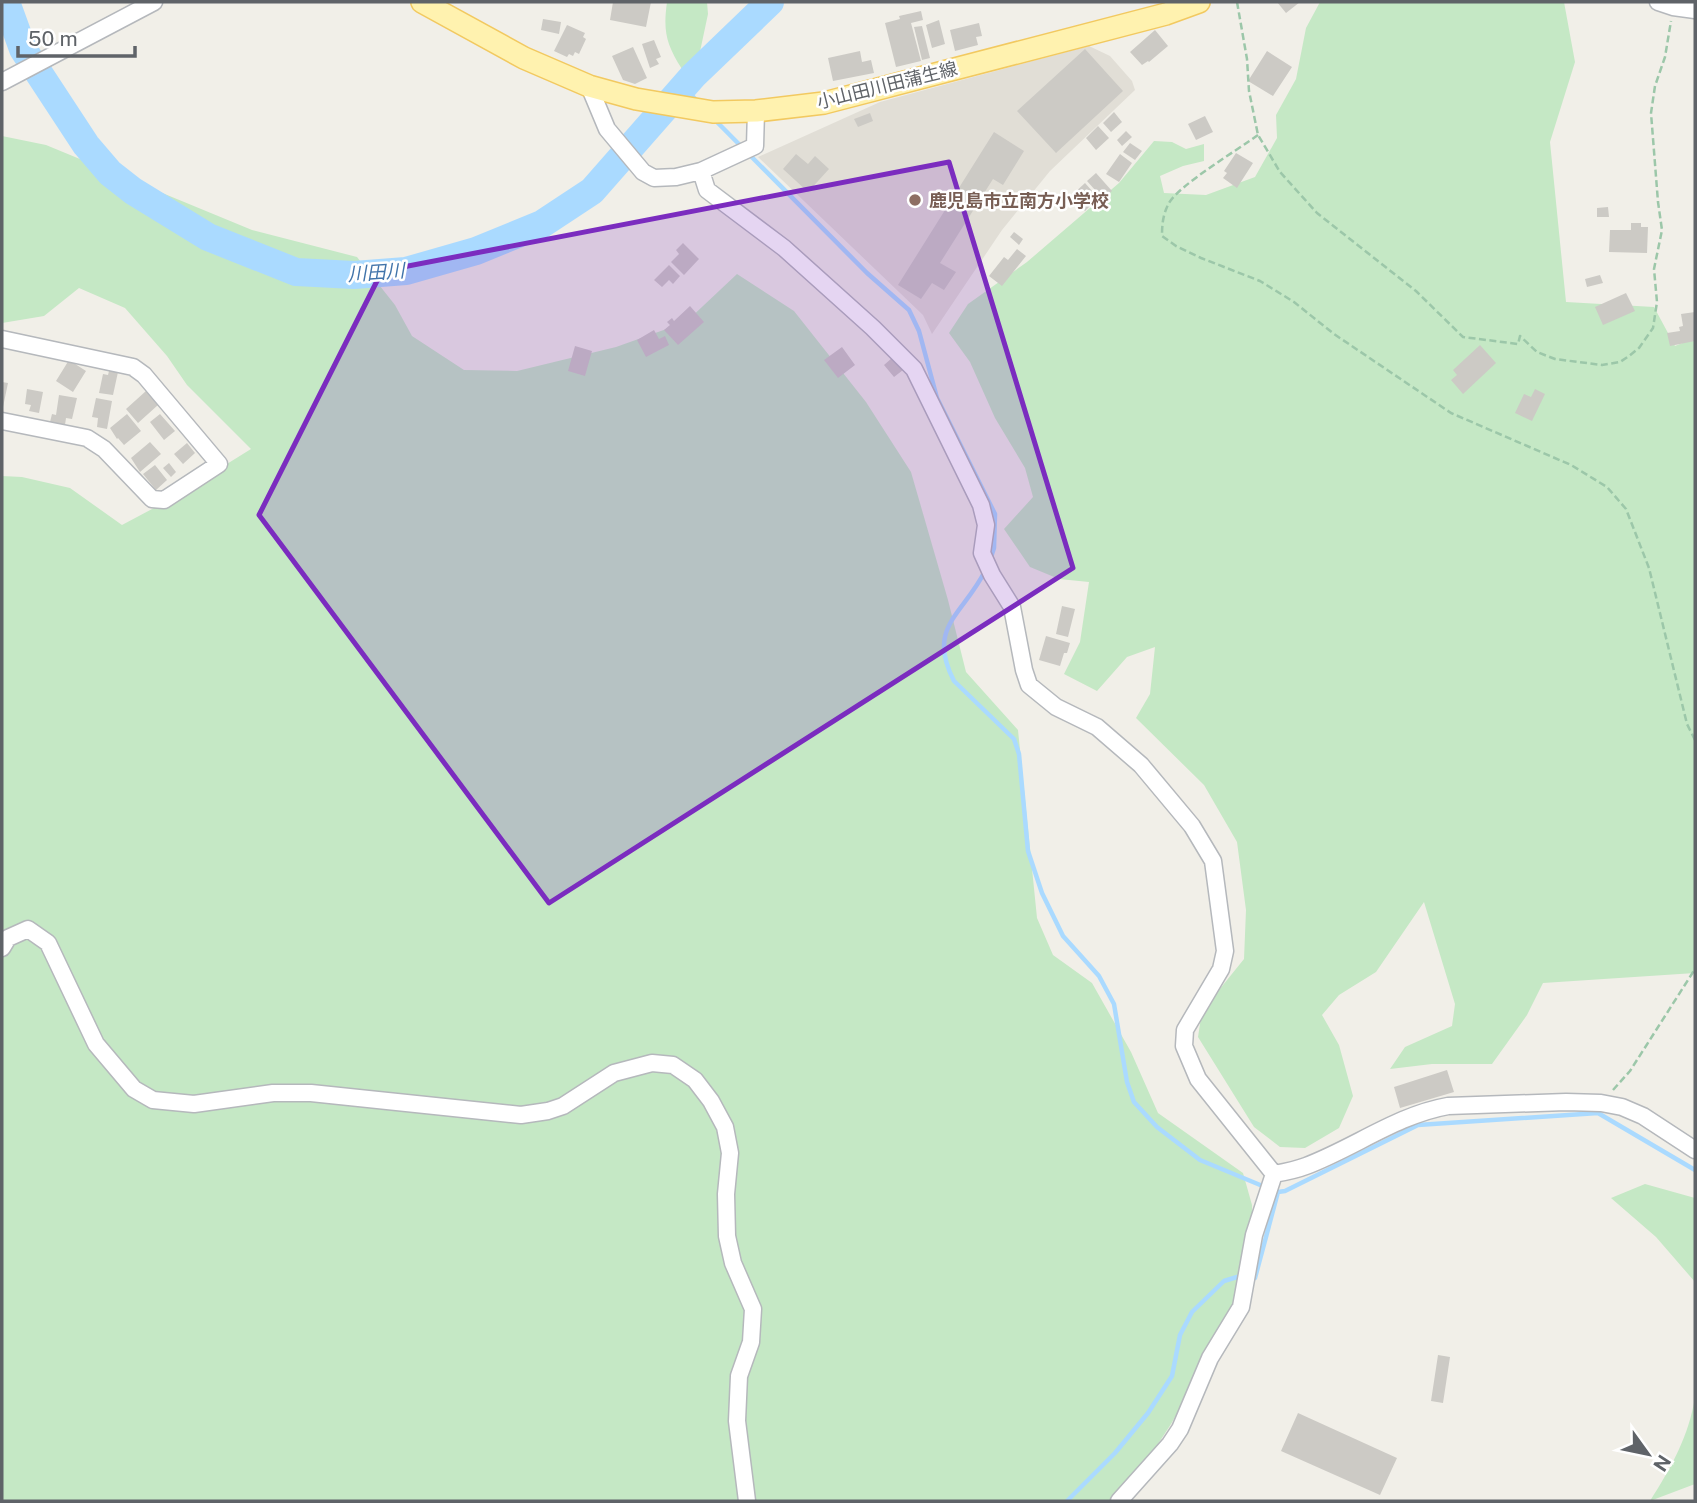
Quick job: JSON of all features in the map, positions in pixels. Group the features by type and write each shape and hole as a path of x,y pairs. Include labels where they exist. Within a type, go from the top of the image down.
{"main road":[{"name":"小山田川田蒲生線","path":"422,2 524,58 589,86 636,99 713,112 756,111 824,103 1166,14 1199,2"}],"street":[{"path":"2,82 154,2"},
{"path":"1666,4 1695,10"},
{"path":"589,86 607,129 643,172 654,178 676,177 701,171 755,146 756,111"},
{"path":"701,171 707,190 784,248 914,369 981,505 986,525 982,553 992,575 1013,607 1029,685 1056,707 1097,727 1142,765 1192,826 1213,861 1225,951 1220,970 1185,1030 1184,1046 1198,1079 1270,1185"},
{"path":"2,339 133,367 144,375 219,464 163,500 152,499 104,449 87,439 2,421"},
{"path":"2,948 8,938 28,929 48,943 96,1044 134,1089 153,1100 194,1104 273,1093 311,1093 521,1115 563,1106 614,1073 652,1063 673,1065 695,1080 711,1101 725,1127 730,1153 726,1194 727,1236 733,1263 753,1309 751,1342 739,1376 737,1421 747,1501"},
{"path":"1119,1501 1180,1429 1210,1358 1241,1307 1254,1235 1270,1185 1430,1109 1448,1107 1601,1103 1622,1107 1643,1116 1695,1150"}],"path":[{"path":"1237,2 1258,135 1280,172 1317,213 1416,291 1463,337 1518,344 1520,336 1537,352 1555,359 1602,365 1620,362 1639,348 1653,328 1657,302 1654,269 1662,230 1651,113 1655,86 1665,57 1666,4"},
{"path":"1258,135 1204,172 1170,201 1162,220 1162,236 1201,258 1260,281 1451,413 1571,465 1607,487 1626,509 1649,568 1687,724 1695,740"},
{"path":"1601,1103 1629,1071 1695,969"}],"highlighted area":[{"path":"949,162 1073,568 549,903 259,515 382,271"}],"shaded area":[{"name":"鹿児島市立南方小学校","path":"1089,46 1110,56 1132,81 1135,90 1050,171 1002,230 932,334 923,315 758,157 880,102"}],"green space":[{"path":"667,2 707,2 708,14 698,61 682,69 667,37"},
{"path":"1320,2 1564,2 1575,62 1550,142 1566,302 1654,307 1675,346 1695,338 1695,973 1543,983 1527,1015 1492,1064 1432,1064 1390,1069 1405,1047 1452,1026 1455,1004 1424,902 1376,972 1339,995 1322,1015 1339,1045 1353,1096 1339,1128 1305,1148 1280,1147 1254,1127 1198,1037 1202,1011 1244,959 1246,910 1237,842 1204,785 1136,718 1150,694 1155,647 1127,657 1097,691 1064,674 1080,642 1089,582 1059,579 1030,567 1004,529 1033,497 1025,468 995,418 970,362 949,333 968,304 1027,262 1119,183 1154,141 1172,142 1186,149 1204,144 1204,161 1160,176 1164,193 1206,195 1255,177 1277,138 1276,115 1296,79 1306,28"},
{"path":"2,136 46,145 252,230 357,257 395,305 412,336 464,370 517,371 616,347 686,322 737,274 794,311 866,402 911,472 966,672 1018,730 1037,918 1053,955 1092,983 1131,1052 1158,1113 1243,1173 1252,1205 1253,1278 1171,1424 1121,1501 2,1501 2,476 22,477 70,488 122,525 169,500 251,449 187,385 167,356 125,308 79,288 44,316 2,323"},
{"path":"1645,1184 1695,1198 1695,1282 1656,1237 1611,1198"},
{"path":"1695,1397 1695,1484 1650,1501 1678,1451"}],"building":[{"path":"613,2 651,2 646,27 610,20"},
{"path":"1277,2 1300,2 1286,13"},
{"path":"921,11 923,20 911,23 921,61 896,67 885,23 900,19 899,16"},
{"path":"543,19 561,22 559,34 541,30"},
{"path":"939,20 945,44 932,48 926,25"},
{"path":"979,23 982,36 976,37 978,45 955,51 950,30"},
{"path":"567,25 585,33 583,37 586,39 579,54 575,52 573,56 569,54 567,57 554,51"},
{"path":"922,26 930,58 922,60 914,27"},
{"path":"1155,30 1168,46 1142,65 1130,52"},
{"path":"654,40 661,57 656,59 659,64 650,68 642,44"},
{"path":"633,47 647,78 635,84 623,80 612,56"},
{"path":"1085,49 1123,91 1056,153 1017,111"},
{"path":"860,51 862,62 871,60 874,73 833,81 828,58"},
{"path":"1267,51 1292,67 1273,96 1248,81"},
{"path":"1114,112 1122,122 1111,132 1103,123"},
{"path":"870,113 873,121 858,127 854,119"},
{"path":"1205,116 1213,132 1196,140 1188,124"},
{"path":"1098,126 1109,138 1096,150 1086,138"},
{"path":"1126,131 1132,137 1122,146 1117,140"},
{"path":"994,132 1024,151 1003,185 993,179 940,263 956,272 944,290 932,283 921,299 898,285"},
{"path":"1130,143 1142,151 1135,160 1123,152"},
{"path":"1236,153 1253,163 1237,188 1223,178 1227,173 1224,171"},
{"path":"796,154 808,164 815,156 829,169 808,192 783,169"},
{"path":"1120,154 1132,163 1119,182 1106,174"},
{"path":"1096,173 1112,191 1103,199 1087,181"},
{"path":"1085,183 1093,192 1087,197 1093,203 1085,211 1071,196"},
{"path":"1608,207 1609,217 1597,217 1597,208"},
{"path":"1631,223 1641,223 1641,227 1648,227 1647,253 1609,252 1610,230 1631,230"},
{"path":"1014,232 1023,239 1019,245 1010,237"},
{"path":"683,243 699,259 684,275 671,262 679,254 676,250"},
{"path":"1017,249 1026,256 1002,286 989,276 1004,257 1008,260"},
{"path":"669,265 680,276 673,284 669,280 662,287 654,280"},
{"path":"1600,275 1603,283 1587,287 1585,279"},
{"path":"1626,293 1635,311 1603,325 1595,307"},
{"path":"690,306 704,322 678,345 664,330 670,325 667,322 672,318 674,321"},
{"path":"1695,312 1695,341 1670,346 1667,333 1680,331 1679,327 1683,326 1681,314"},
{"path":"654,330 659,339 665,336 669,345 646,357 637,340"},
{"path":"1480,345 1496,363 1463,394 1451,380 1457,375 1453,370"},
{"path":"575,346 592,351 585,376 568,371"},
{"path":"842,347 855,365 838,378 824,360"},
{"path":"892,358 903,370 894,377 884,365"},
{"path":"69,360 86,371 73,392 56,381"},
{"path":"109,371 118,372 113,395 99,393 103,374 108,375"},
{"path":"2,382 8,383 3,407 2,407"},
{"path":"27,389 43,392 39,413 29,411 31,405 25,404"},
{"path":"1535,389 1545,394 1532,421 1515,413 1524,394 1531,397"},
{"path":"146,391 158,405 138,423 126,409"},
{"path":"59,395 77,398 72,419 66,418 65,425 50,422 52,414 56,415"},
{"path":"96,398 112,401 107,429 97,427 98,418 92,417"},
{"path":"127,414 141,431 124,445 110,428"},
{"path":"160,414 175,431 164,440 150,422"},
{"path":"150,442 161,454 140,472 131,458"},
{"path":"187,443 195,453 183,464 174,454"},
{"path":"169,463 176,472 171,477 163,468"},
{"path":"155,465 167,480 156,490 143,474"},
{"path":"1062,606 1075,609 1068,637 1056,634"},
{"path":"1046,636 1070,643 1060,666 1039,660"},
{"path":"1447,1070 1454,1092 1400,1108 1394,1087"},
{"path":"1438,1355 1450,1357 1443,1403 1431,1401"},
{"path":"1298,1413 1397,1458 1380,1495 1281,1451"}],"waterway":[{"name":"川田川","path":"6,2 23,49 86,145 110,173 133,191 208,237 296,272 354,275 406,271 476,251 542,224 592,191 693,76 770,2"},
{"path":"684,87 697,101"},
{"path":"715,120 867,273 909,310 919,331 937,398 995,514 994,548 990,560"},
{"path":"985,571 951,622 944,647 946,663 954,681 1014,739 1019,754 1028,851 1042,893 1063,936 1099,976 1114,1004 1127,1082 1134,1102 1157,1127 1200,1160 1265,1187"},
{"path":"1278,1192 1285,1191 1418,1125 1598,1113 1695,1170"},
{"path":"1255,1278 1278,1192 1273,1190"},
{"path":"1067,1501 1115,1453 1148,1413 1172,1376 1180,1335 1192,1312 1224,1281 1237,1277"}],"place":[{"name":"鹿児島市立南方小学校","path":"915,200"}]}
